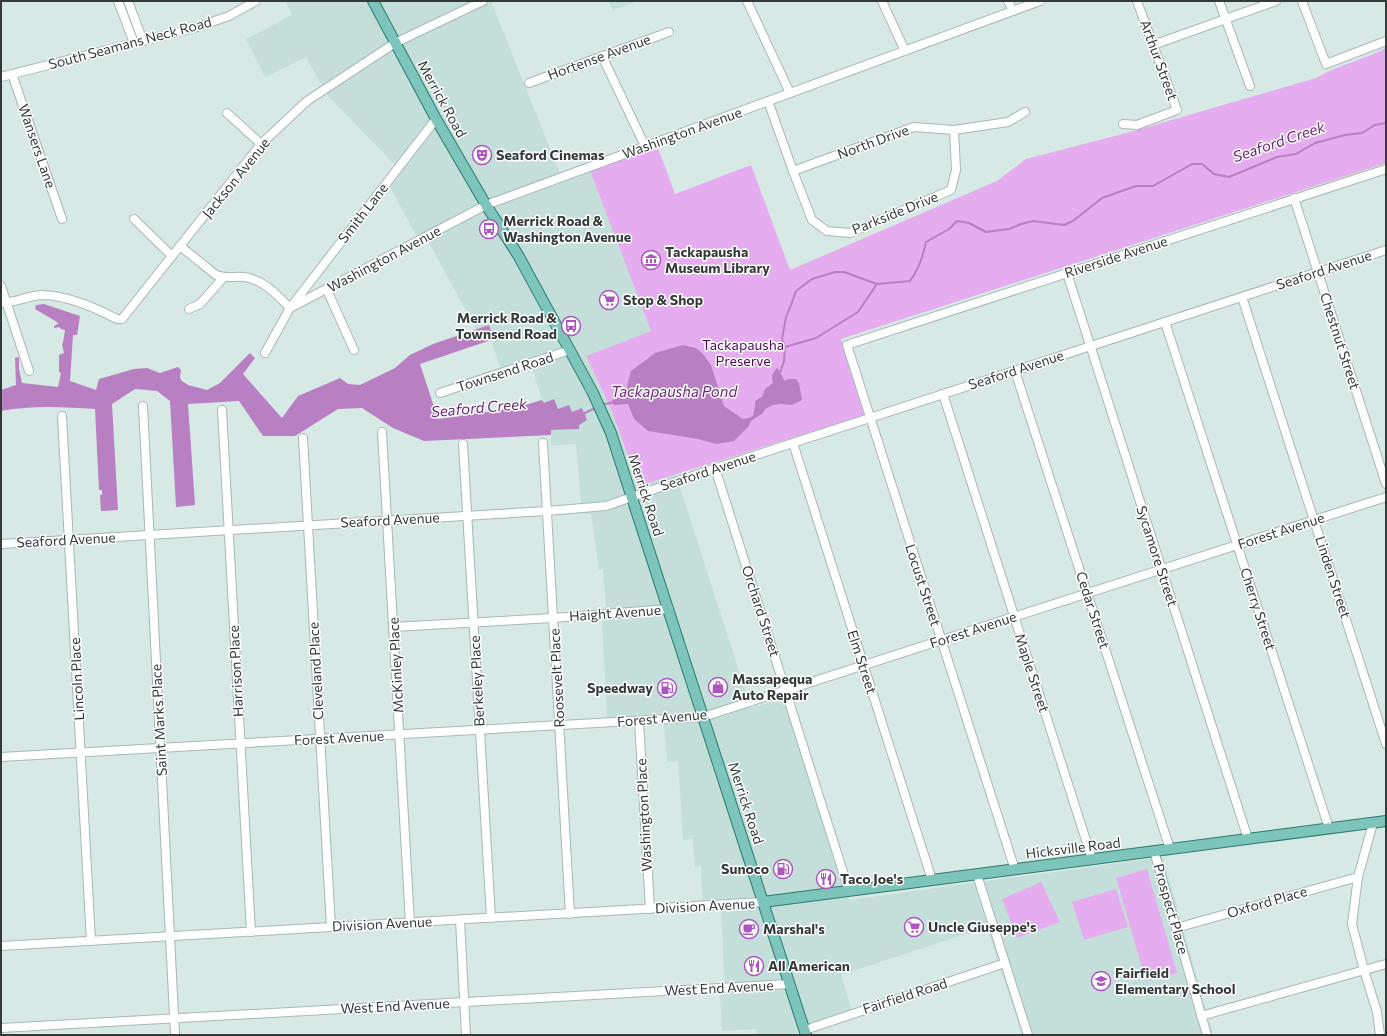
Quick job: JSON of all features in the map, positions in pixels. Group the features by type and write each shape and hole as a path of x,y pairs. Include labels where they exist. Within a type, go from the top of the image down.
{"main road":[{"name":"Merrick Road","path":"373,1 436,119 486,205 518,255 593,393 611,432 806,1032"},
{"name":"Hicksville Road","path":"763,902 1386,821"}],"street":[{"path":"118,1 134,44"},
{"path":"128,1 143,41"},
{"name":"South Seamans Neck Road","path":"1,77 194,28 229,16 256,1"},
{"name":"Jackson Avenue","path":"4,303 40,295 50,296 83,304 120,320 122,319 261,144 307,101 395,43 483,1"},
{"path":"747,1 790,93"},
{"path":"882,1 905,51"},
{"path":"1008,1 1013,11"},
{"name":"Washington Avenue","path":"290,308 327,290 486,205 1040,1"},
{"name":"Arthur Street","path":"1123,124 1138,126 1177,110 1137,1"},
{"path":"1219,1 1250,86"},
{"path":"1153,45 1276,1"},
{"path":"1302,1 1326,64 1386,41"},
{"name":"Hortense Avenue","path":"529,83 669,32"},
{"path":"602,56 645,146"},
{"name":"Wansers Lane","path":"12,74 62,219"},
{"name":"Parkside Drive","path":"768,101 812,220 827,231 850,233 950,190 956,170 954,130"},
{"name":"North Drive","path":"793,171 914,127 954,130 1008,122 1025,112"},
{"path":"226,113 261,144"},
{"name":"Smith Lane","path":"265,353 290,308 436,119"},
{"name":"Riverside Avenue","path":"847,345 1386,169"},
{"name":"Chestnut Street","path":"1294,198 1386,484"},
{"path":"134,219 172,256"},
{"path":"180,246 216,275 223,278 243,277 259,281 272,290 290,308"},
{"name":"Seaford Avenue","path":"1,544 606,506 716,468 1386,250"},
{"name":"Sycamore Street","path":"1067,273 1248,839"},
{"path":"189,309 200,304 223,278"},
{"path":"1,286 4,303 29,371"},
{"path":"327,290 354,350"},
{"name":"Linden Street","path":"1242,297 1386,744"},
{"name":"Cherry Street","path":"1165,322 1329,828"},
{"name":"Locust Street","path":"847,345 1015,870"},
{"name":"Townsend Road","path":"440,393 570,350"},
{"name":"Cedar Street","path":"1015,371 1170,849"},
{"name":"Maple Street","path":"943,394 1092,859"},
{"name":"Saint Marks Place","path":"143,406 175,1035"},
{"name":"Harrison Place","path":"222,410 251,932"},
{"name":"Lincoln Place","path":"62,416 91,941"},
{"name":"McKinley Place","path":"382,432 410,923"},
{"name":"Cleveland Place","path":"303,438 331,927"},
{"name":"Roosevelt Place","path":"543,443 570,914"},
{"name":"Elm Street","path":"793,443 932,880"},
{"name":"Berkeley Place","path":"463,444 490,918"},
{"name":"Orchard Street","path":"716,468 849,891"},
{"name":"Forest Avenue","path":"1,756 703,717 1386,497"},
{"name":"Haight Avenue","path":"394,627 553,618 669,609"},
{"name":"Washington Place","path":"639,721 650,909"},
{"path":"1373,823 1358,877 1352,924 1377,1012 1380,1035"},
{"name":"Prospect Place","path":"1154,851 1207,1035"},
{"path":"977,874 1028,1035"},
{"name":"Oxford Place","path":"1176,928 1358,877"},
{"name":"Division Avenue","path":"1,946 763,902"},
{"path":"460,920 466,1035"},
{"name":"Fairfield Road","path":"806,1032 1005,963"},
{"path":"1201,1016 1386,964"},
{"name":"West End Avenue","path":"1,1028 790,984"}],"shaded area":[{"path":"285,1 491,1 563,181 590,171 651,331 586,356 611,409 639,486 676,475 751,708 783,698 849,900 1163,857 1213,1035 1022,1035 987,927 841,975 852,1011 797,1029 798,1035 757,1035 757,1029 722,1031 720,993 725,992 721,910 703,911 701,866 695,867 693,839 683,840 678,761 667,762 663,715 607,718 602,620 607,619 603,570 599,570 591,514 582,514 576,444 551,446 551,430 578,429 579,425 587,420 582,408 572,412 558,409 543,403 529,358 500,367 491,340 494,339 489,325 476,329 427,239 418,239 389,185 400,170 327,95 306,57 265,77 246,39 292,15"},
{"path":"608,1 639,1 613,10"}],"green space":[{"name":"Tackapausha Preserve","path":"1386,48 1386,163 841,339 865,415 639,486 611,409 586,356 651,331 590,171 657,145 675,194 751,165 790,270 997,181 1026,159 1134,131 1316,78 1324,73"},
{"path":"1147,869 1177,973 1146,981 1116,878"},
{"path":"1041,882 1060,922 1017,938 1002,899"},
{"path":"1116,889 1128,927 1084,940 1072,902"}],"water":[{"path":"44,304 80,316 77,335 73,335 70,381 96,390 99,379 134,369 147,368 160,373 178,367 181,370 180,378 182,381 188,385 207,390 220,383 250,353 255,358 243,374 282,418 298,396 340,378 348,384 360,385 395,368 410,355 433,344 489,325 494,339 420,364 438,419 515,408 542,400 544,403 554,399 558,409 569,405 572,412 582,408 587,420 579,425 579,429 551,430 551,435 424,441 393,428 362,408 338,409 295,436 263,436 239,401 188,404 195,505 176,507 170,401 157,391 135,389 112,404 118,510 101,511 100,495 102,495 102,490 99,490 95,409 36,407 1,411 1,390 16,385 15,358 19,357 19,369 22,383 58,387 61,373 59,372 59,355 64,353 62,344 65,330 59,327 54,328 54,326 58,324 57,322 35,309 36,305"},
{"name":"Tackapausha Pond","path":"683,345 696,348 703,354 711,365 724,406 743,419 753,416 755,401 762,397 765,389 773,383 772,375 777,368 785,381 788,379 796,379 799,383 802,400 792,405 773,405 765,409 763,413 751,421 748,427 734,441 716,444 698,439 648,431 634,419 628,404 614,405 612,400 626,396 631,371 655,353"}],"waterway":[{"name":"Seaford Creek","path":"780,373 784,361 785,347 782,339 786,317 796,291 812,279 835,272 844,272 877,284 910,281 920,263 926,242 949,229 957,221 969,223 986,232 1009,229 1033,221 1064,225 1073,221 1102,198 1136,186 1153,186 1192,164 1202,164 1214,174 1229,177 1277,157 1296,154 1315,143 1345,135 1362,133 1375,125 1386,123"},
{"path":"785,347 816,338 858,312 877,284"},
{"name":"Seaford Creek","path":"605,404 616,402"},
{"name":"Seaford Creek","path":"583,414 593,409"}],"place":[{"name":"Seaford Cinemas","path":"482,155"},
{"name":"Merrick Road & Washington Avenue","path":"489,229"},
{"name":"Tackapausha Museum Library","path":"651,260"},
{"name":"Stop & Shop","path":"609,300"},
{"name":"Merrick Road & Townsend Road","path":"571,326"},
{"name":"Massapequa Auto Repair","path":"718,687"},
{"name":"Speedway","path":"667,688"},
{"name":"Sunoco","path":"783,869"},
{"name":"Taco Joe's","path":"826,879"},
{"name":"Uncle Giuseppe's","path":"914,927"},
{"name":"Marshal's","path":"749,929"},
{"name":"All American","path":"754,966"},
{"name":"Fairfield Elementary School","path":"1101,981"}]}
